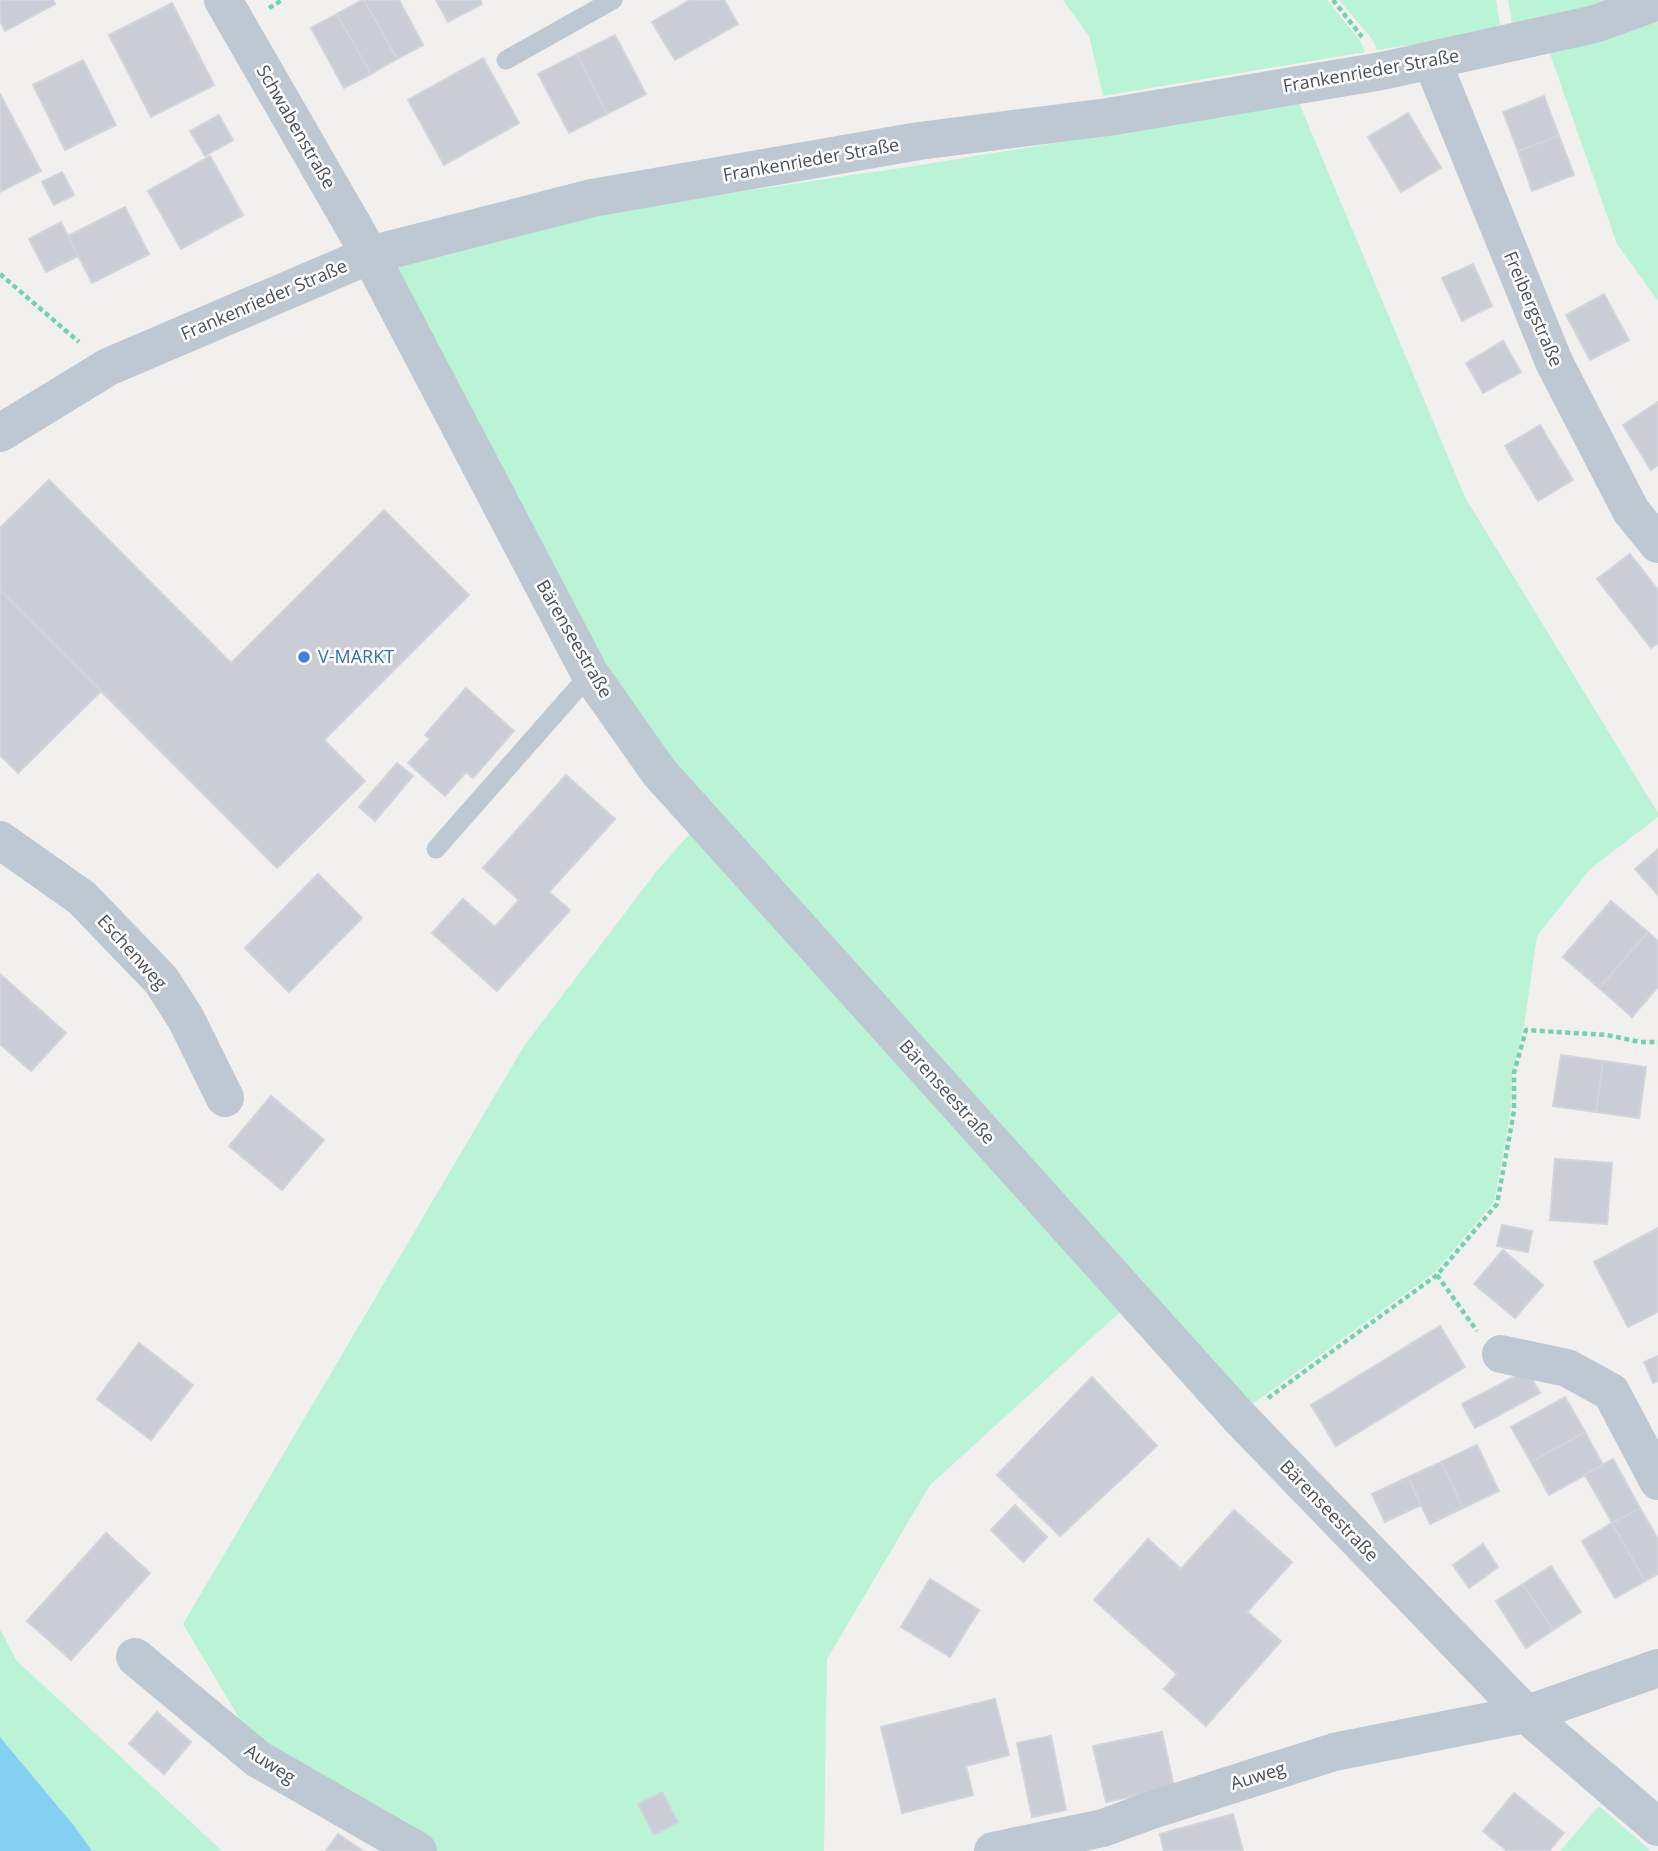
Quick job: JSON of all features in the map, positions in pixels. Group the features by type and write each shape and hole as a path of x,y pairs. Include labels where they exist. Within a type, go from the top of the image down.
{"street":[{"name":"Schwabenstraße","path":"223,0 370,254"},
{"name":"Frankenrieder Straße","path":"0,433 108,366 370,254 592,198 919,141 1108,117 1382,71 1595,24 1658,1"},
{"name":"Freibergstraße","path":"1432,61 1555,362 1631,511 1658,544"},
{"name":"Bärenseestraße","path":"370,254 590,674 659,772 1240,1418 1526,1714 1658,1827"},
{"name":"Eschenweg","path":"0,840 82,898 161,980 186,1019 225,1097"},
{"path":"1501,1354 1567,1368 1611,1392 1658,1481"},
{"name":"Auweg","path":"135,1657 258,1759 418,1851"},
{"name":"Auweg","path":"993,1851 1103,1828 1334,1752 1526,1714 1658,1668"}],"lane":[{"path":"506,60 612,0"},
{"path":"436,849 590,674"}],"path":[{"path":"1334,1 1366,41 1382,71"},
{"path":"0,274 108,366"},
{"path":"1240,1418 1437,1275 1497,1203 1514,1111 1514,1073 1526,1030 1607,1035 1640,1042 1658,1042"},
{"path":"1437,1275 1474,1328 1501,1354"}],"green space":[{"path":"1063,0 1327,0 1361,42 1365,52 1103,96 1089,36"},
{"path":"1339,0 1496,0 1501,32 1377,50 1372,39"},
{"path":"1508,0 1621,0 1513,29"},
{"path":"1658,14 1658,301 1617,244 1549,51"},
{"path":"1299,103 1465,497 1658,817 1590,869 1537,936 1524,1026 1512,1073 1511,1110 1494,1202 1435,1272 1244,1410 710,815 600,668 382,265 595,213 921,165"},
{"path":"694,829 1129,1304 930,1485 827,1659 824,1851 431,1851 259,1751 183,1624 524,1046 656,872"},
{"path":"0,1629 16,1660 222,1851 92,1851 0,1737"},
{"path":"1599,1806 1651,1851 1560,1851"}],"water":[{"path":"0,1737 75,1827 92,1851 0,1851"}],"building":[{"path":"0,0 53,0 55,4 5,31 0,21"},
{"path":"362,0 397,59 371,74 337,14"},
{"path":"364,0 399,0 423,45 397,59"},
{"path":"436,0 480,0 482,4 448,22"},
{"path":"690,0 724,0 738,24 675,60 652,22"},
{"path":"172,3 214,85 151,117 109,35"},
{"path":"337,14 371,74 344,88 311,28"},
{"path":"615,35 646,94 607,114 577,54"},
{"path":"577,54 607,114 569,133 538,74"},
{"path":"483,58 519,123 444,165 408,100"},
{"path":"83,60 116,125 65,150 33,85"},
{"path":"0,94 41,171 0,192"},
{"path":"1544,96 1559,136 1518,151 1503,112"},
{"path":"1408,113 1441,168 1401,192 1368,137"},
{"path":"219,115 233,140 205,156 190,131"},
{"path":"1559,136 1574,175 1532,191 1518,151"},
{"path":"210,156 243,215 181,249 148,191"},
{"path":"62,172 74,195 54,205 42,182"},
{"path":"125,207 149,254 92,283 68,236"},
{"path":"61,222 78,256 46,272 29,239"},
{"path":"1473,264 1492,306 1462,321 1442,278"},
{"path":"1604,294 1629,340 1590,360 1566,315"},
{"path":"1503,341 1521,372 1483,393 1466,363"},
{"path":"1658,402 1658,465 1651,470 1623,425"},
{"path":"1540,425 1573,480 1538,501 1505,446"},
{"path":"49,480 231,663 384,510 469,595 324,740 365,781 277,868 0,590 0,528"},
{"path":"1630,554 1658,590 1658,643 1651,648 1597,579"},
{"path":"0,590 101,691 18,773 0,755"},
{"path":"466,688 514,731 473,778 466,772 445,796 408,763 430,739 425,735"},
{"path":"397,763 413,776 375,821 359,807"},
{"path":"566,775 615,819 549,892 570,910 497,991 432,933 463,899 495,927 519,900 483,868"},
{"path":"1658,849 1658,895 1635,869"},
{"path":"318,874 362,918 289,992 245,948"},
{"path":"1611,901 1648,932 1599,988 1563,957"},
{"path":"1648,932 1658,941 1658,987 1632,1017 1599,988"},
{"path":"0,974 66,1033 31,1071 0,1044"},
{"path":"1561,1055 1603,1061 1596,1112 1553,1106"},
{"path":"1603,1061 1646,1067 1639,1118 1596,1112"},
{"path":"271,1096 324,1140 282,1190 229,1146"},
{"path":"1555,1159 1612,1163 1607,1224 1550,1220"},
{"path":"1502,1225 1532,1231 1528,1252 1497,1246"},
{"path":"1658,1228 1658,1312 1628,1327 1594,1262"},
{"path":"1503,1250 1543,1285 1515,1318 1474,1284"},
{"path":"1440,1326 1465,1367 1336,1446 1311,1405"},
{"path":"139,1343 193,1385 151,1440 97,1399"},
{"path":"1658,1356 1658,1381 1653,1383 1644,1362"},
{"path":"1527,1370 1540,1393 1475,1428 1462,1404"},
{"path":"1092,1377 1157,1446 1060,1536 997,1475"},
{"path":"1565,1397 1585,1432 1531,1462 1511,1427"},
{"path":"1585,1432 1603,1465 1549,1495 1531,1462"},
{"path":"1477,1445 1499,1491 1463,1508 1441,1462"},
{"path":"1613,1459 1640,1508 1612,1523 1585,1475"},
{"path":"1441,1462 1463,1508 1430,1524 1408,1477"},
{"path":"1408,1477 1421,1505 1385,1522 1372,1494"},
{"path":"1015,1505 1047,1537 1023,1562 991,1530"},
{"path":"1640,1508 1658,1539 1658,1574 1645,1581 1612,1523"},
{"path":"1234,1510 1292,1562 1247,1612 1281,1641 1206,1726 1164,1689 1177,1674 1094,1600 1148,1539 1181,1569"},
{"path":"1612,1523 1645,1581 1615,1598 1582,1541"},
{"path":"106,1533 150,1573 71,1660 27,1621"},
{"path":"1483,1544 1498,1567 1469,1588 1453,1565"},
{"path":"1551,1566 1581,1612 1553,1630 1523,1584"},
{"path":"930,1579 979,1610 950,1657 901,1627"},
{"path":"1523,1584 1553,1630 1526,1648 1496,1601"},
{"path":"995,1699 1009,1755 966,1766 973,1795 902,1813 881,1727"},
{"path":"157,1712 191,1742 164,1774 129,1744"},
{"path":"1162,1732 1174,1787 1106,1802 1093,1746"},
{"path":"1051,1736 1066,1810 1032,1817 1017,1743"},
{"path":"662,1792 678,1822 654,1835 638,1804"},
{"path":"1514,1793 1564,1833 1549,1851 1507,1851 1483,1831"},
{"path":"1233,1814 1243,1851 1164,1851 1160,1834"},
{"path":"338,1834 363,1851 326,1851"}],"place":[{"name":"V-MARKT","path":"304,657"}]}
